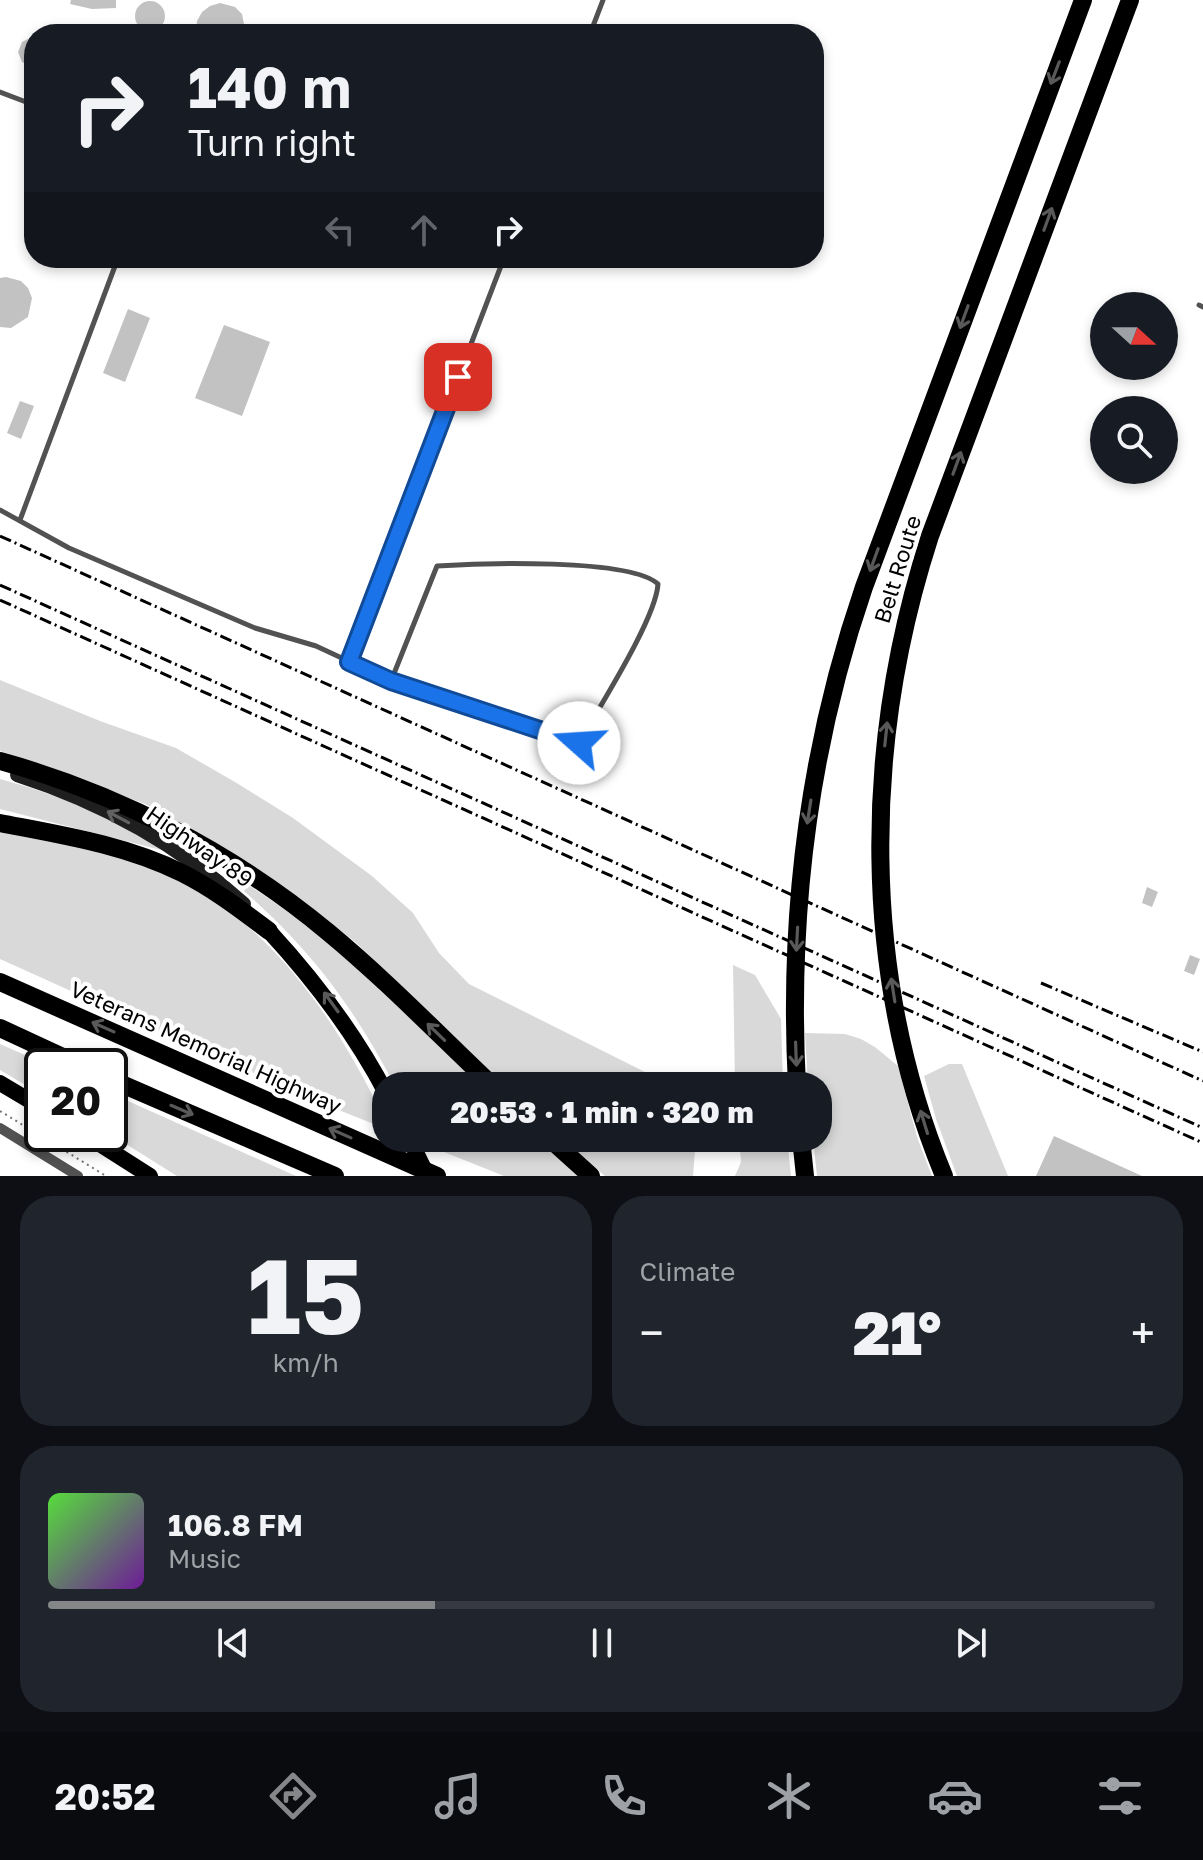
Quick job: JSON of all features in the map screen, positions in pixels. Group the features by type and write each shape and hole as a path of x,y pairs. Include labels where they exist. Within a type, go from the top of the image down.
{"highway":[{"name":"Belt Route","path":"797,1072 795,961 803,861 820,749 837,678 857,608 1083,0"},
{"name":"Belt Route","path":"944,1176 930,1142 908,1066 891,980 882,896 880,814 891,689 908,607 930,536 1130,0"},
{"path":"0,761 102,794 169,827 250,875 325,929 478,1072"},
{"path":"0,823 85,840 180,872 214,891 269,931"},
{"name":"Veterans Memorial Highway","path":"0,982 437,1176"},
{"path":"0,1028 43,1048"},
{"path":"128,1087 335,1176"},
{"path":"564,1152 591,1176"},
{"path":"802,1152 805,1176"}],"main road":[{"name":"Highway 89","path":"0,770 75,797 146,832 230,891 320,988 345,1022 374,1072"},
{"path":"0,1083 24,1097"},
{"path":"112,1152 150,1176"},
{"path":"416,1152 427,1176"}],"street":[{"path":"0,1128 78,1176"}],"lane":[{"path":"594,24 603,0"},
{"path":"0,92 24,101"},
{"path":"20,520 114,268"},
{"path":"349,662 500,268"},
{"path":"0,510 69,548 255,628 316,646 391,681 579,743 632,648 657,595 658,584 650,576 619,569 489,562 437,566 391,681"}],"path":[{"path":"0,1111 106,1176"}],"shaded area":[{"path":"0,680 176,748 293,818 372,876 413,913 439,953 469,984 645,1072 491,1072 354,941 271,878 201,834 145,804 0,751"},
{"path":"0,779 84,808 124,827 161,850 0,809"},
{"path":"0,830 84,847 165,873 236,916 294,974 342,1041 363,1077 372,1095 372,1123 304,1096 0,959"},
{"path":"248,885 341,954 468,1072 387,1072 347,1005 311,958 244,891"},
{"path":"733,965 755,975 781,1019 783,1072 735,1072"},
{"path":"805,1033 845,1034 861,1039 898,1066 917,1137 932,1176 817,1176 814,1152 832,1152 832,1072 807,1072"},
{"path":"0,1044 24,1055 24,1084 0,1070"},
{"path":"949,1064 962,1064 1008,1176 957,1176 924,1076"},
{"path":"128,1101 296,1176 177,1176 128,1145"},
{"path":"444,1152 552,1152 578,1176 504,1176"},
{"path":"577,1152 695,1152 693,1176 605,1176"},
{"path":"740,1152 788,1152 791,1176 735,1176 741,1162"}],"building":[{"path":"71,0 116,0 116,8 92,9 70,4"},
{"path":"144,2 156,2 164,10 162,24 136,22 136,10"},
{"path":"220,3 235,7 242,14 244,24 197,24 202,12"},
{"path":"24,41 24,63 18,52"},
{"path":"0,278 21,281 32,298 28,317 11,328 0,327"},
{"path":"128,309 150,318 125,382 103,373"},
{"path":"224,325 270,342 242,416 195,398"},
{"path":"20,401 34,406 21,439 7,433"},
{"path":"1147,887 1158,892 1152,907 1142,903"},
{"path":"1190,955 1200,959 1194,975 1184,971"},
{"path":"1054,1136 1142,1176 1036,1176"}],"railway":[{"path":"0,536 1203,1081"},
{"path":"0,585 1203,1128"},
{"path":"0,600 1203,1143"},
{"path":"1041,983 1203,1052"}],"route":[{"path":"458,377 349,662 391,681 579,743"}]}
